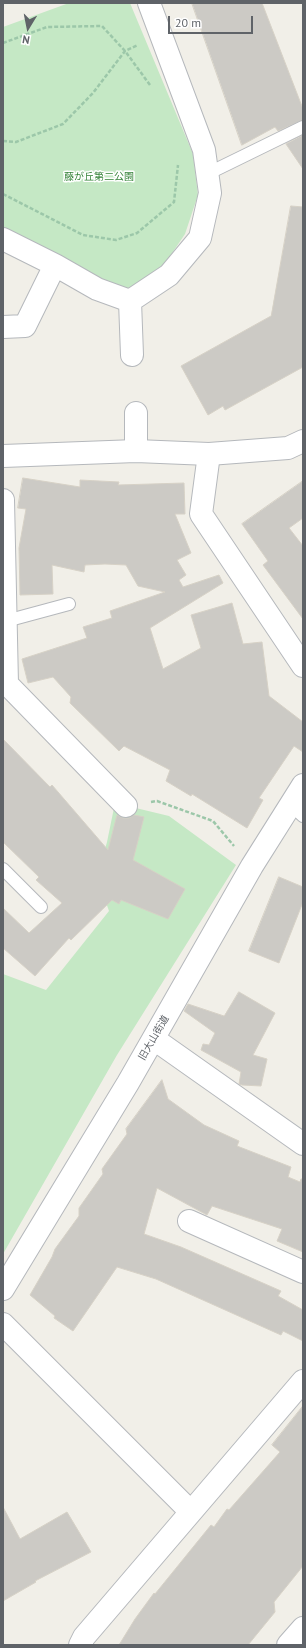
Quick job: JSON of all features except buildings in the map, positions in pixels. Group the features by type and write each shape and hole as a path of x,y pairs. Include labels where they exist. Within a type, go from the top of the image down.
{"street":[{"path":"130,301 169,275 200,238 210,193 204,150 149,3"},
{"path":"3,239 56,265 97,289 130,301"},
{"path":"3,327 25,326 56,265"},
{"path":"130,301 132,355"},
{"path":"136,412 136,451"},
{"path":"3,456 136,451 209,454 288,448 303,441"},
{"path":"209,454 201,514 303,666"},
{"path":"3,500 6,621 5,686 126,806"},
{"name":"旧大山街道","path":"3,1289 154,1039 252,866 297,810 303,785"},
{"path":"154,1039 303,1144"},
{"path":"189,1221 303,1272"},
{"path":"3,1324 191,1512"},
{"path":"80,1645 84,1637 303,1381"},
{"path":"288,1645 303,1628"}],"lane":[{"path":"207,174 303,127"},
{"path":"6,621 69,604"},
{"path":"4,870 41,907"}],"path":[{"path":"3,43 47,27 102,26 125,51 150,85"},
{"path":"3,141 16,142 63,124 93,93 125,51"},
{"path":"3,194 83,234 116,240 137,233 174,202 179,157"},
{"path":"126,806 157,801 213,821 252,866"}],"green space":[{"name":"藤が丘第二公園","path":"69,3 130,3 193,154 198,195 185,234 160,271 129,291 3,239 3,27"},
{"path":"115,803 169,816 236,865 117,1055 3,1254 3,974 46,990 109,911 97,877 107,842"}]}
